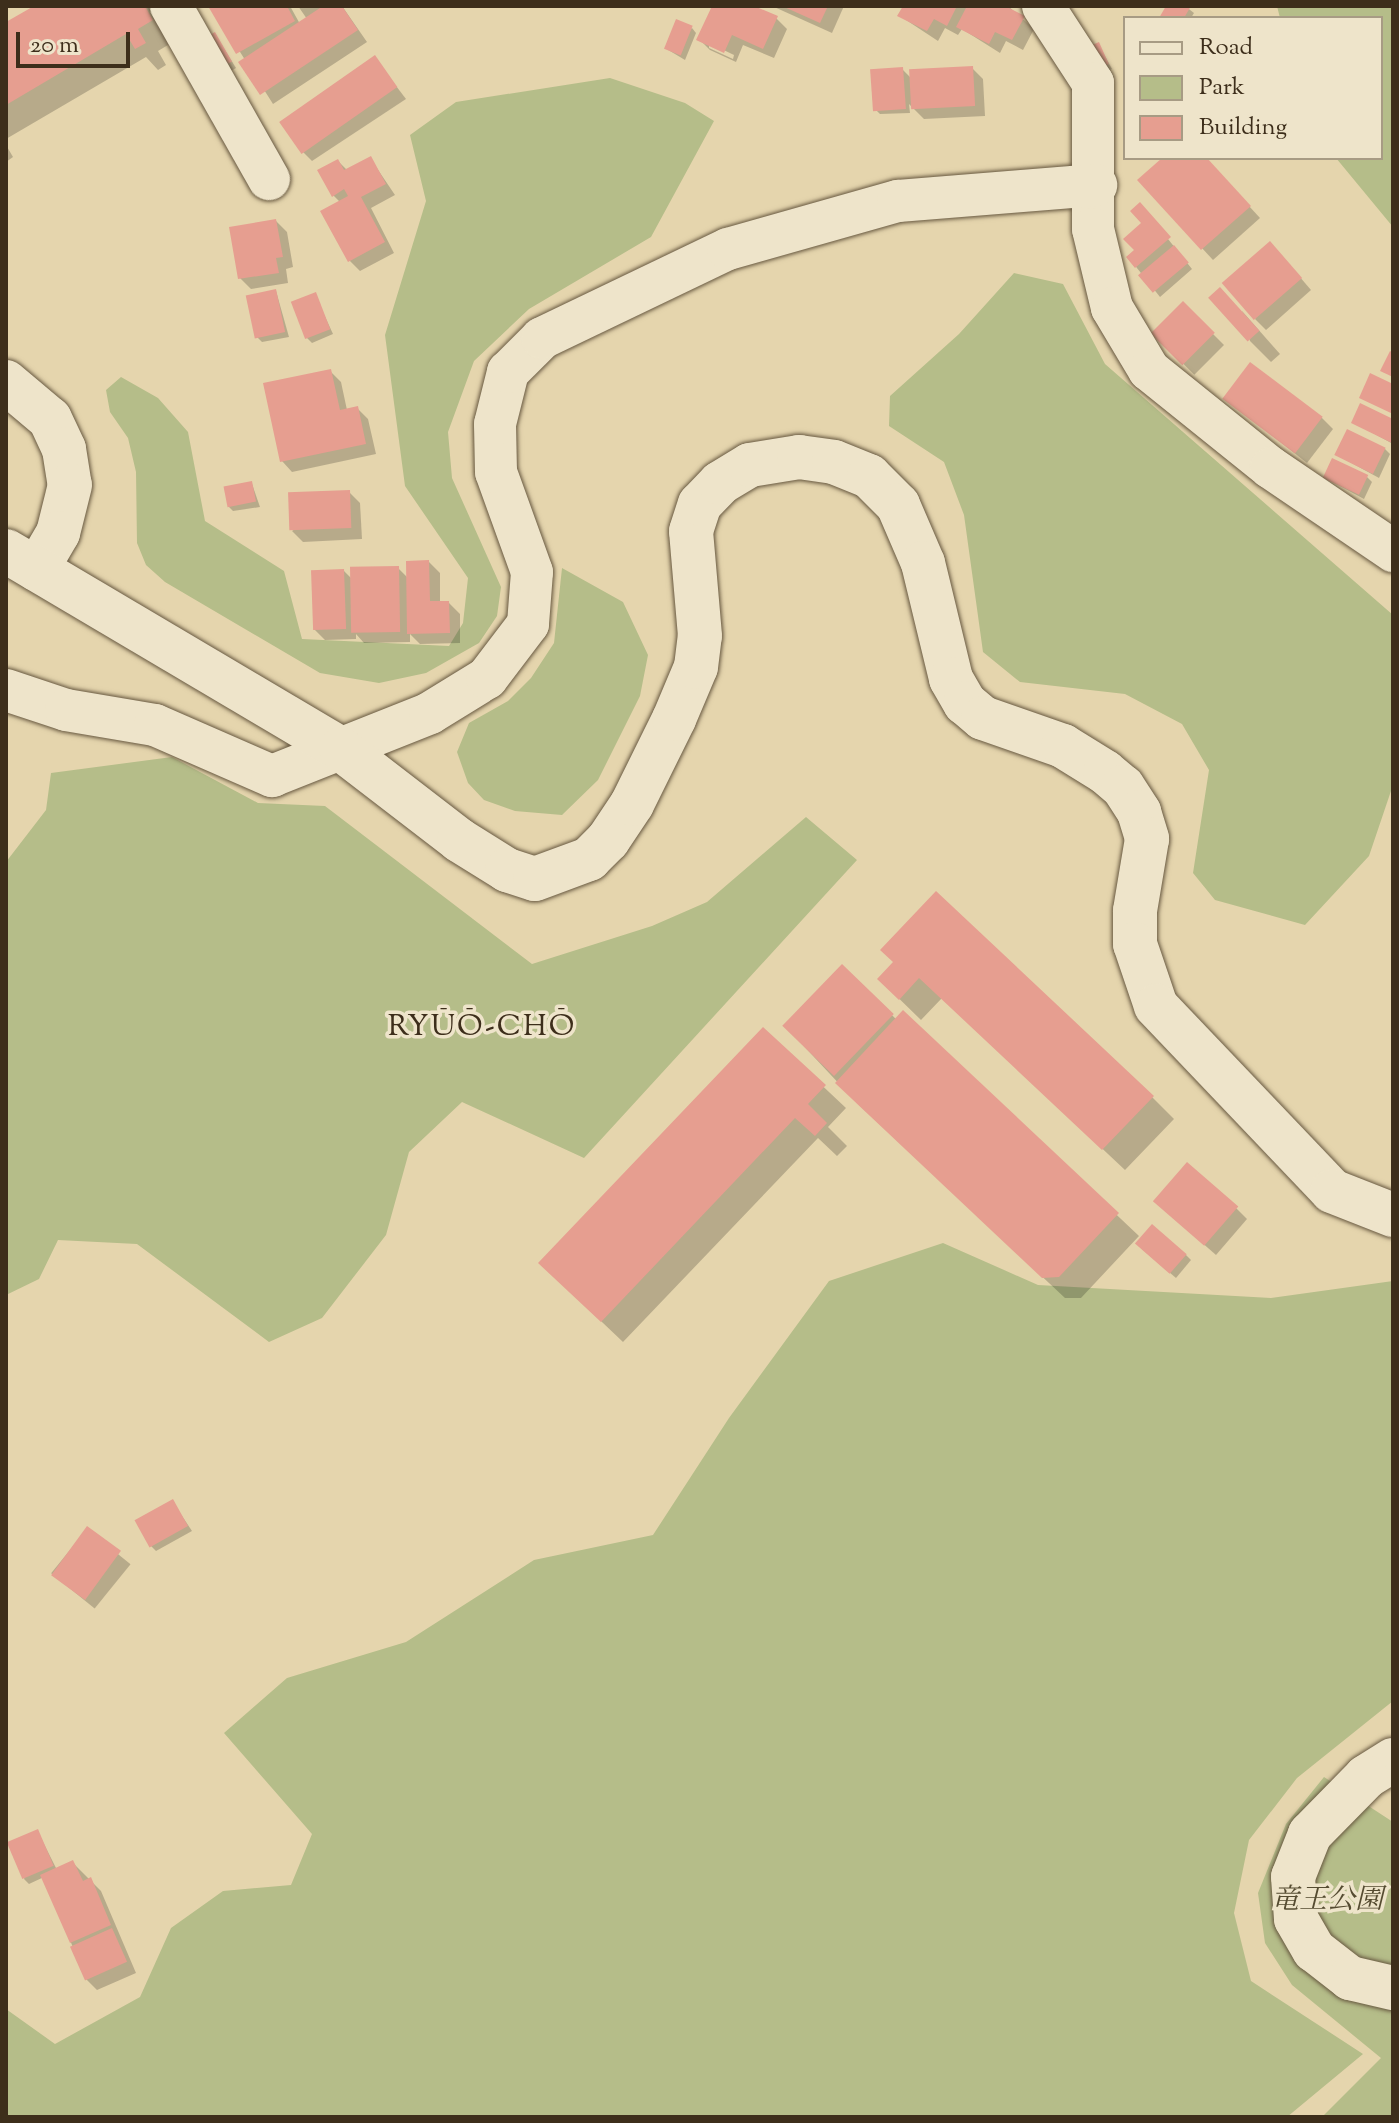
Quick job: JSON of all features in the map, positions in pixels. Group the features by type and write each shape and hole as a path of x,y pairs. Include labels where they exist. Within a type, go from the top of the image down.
{"street":[{"path":"171,6 269,179"},
{"path":"1043,6 1093,83 1096,185 1093,229 1112,308 1149,370 1271,468 1393,551"},
{"path":"6,690 66,710 155,725 272,776 430,713 487,678 528,624 532,572 496,472 495,424 508,372 542,338 728,249 898,201 1096,185"},
{"path":"6,382 50,419 64,449 68,473 58,533 21,560 341,749 459,840 507,870 535,879 564,872 598,849 632,804 696,667 700,636 691,531 700,504 720,483 750,465 799,457 834,462 869,476 898,505 923,563 951,679 965,703 983,718 1063,746 1105,772 1123,787 1139,812 1147,839 1135,911 1135,944 1156,1006 1332,1191 1393,1215"},
{"path":"1393,1760 1366,1777 1310,1834 1293,1877 1296,1919 1314,1950 1350,1978 1393,1988"}],"green space":[{"path":"1277,6 1393,6 1393,227 1338,160 1383,160 1383,16 1280,16"},
{"path":"610,78 685,103 714,121 651,237 529,309 474,361 448,432 452,478 501,587 497,616 479,643 426,673 379,683 320,673 165,582 146,565 137,543 136,472 128,438 110,412 106,390 121,377 158,398 188,432 205,521 284,571 302,639 449,646 463,623 468,578 405,486 385,335 426,201 410,135 456,102"},
{"path":"1014,273 1063,284 1105,364 1393,615 1393,785 1369,856 1305,925 1215,900 1193,873 1209,770 1182,724 1125,694 1020,682 983,652 964,515 944,462 889,426 890,396 959,334"},
{"path":"562,568 623,602 648,655 640,696 598,780 562,815 515,811 484,800 468,783 457,752 469,723 508,701 531,678 554,643"},
{"path":"172,757 258,803 325,806 532,964 652,926 707,902 806,817 857,860 584,1158 462,1102 409,1152 386,1235 322,1318 269,1342 137,1244 58,1240 39,1279 6,1295 6,862 46,810 51,773"},
{"path":"943,1243 1038,1285 1271,1298 1393,1281 1393,1701 1297,1778 1249,1840 1234,1913 1251,1981 1363,2054 1287,2117 6,2117 6,2009 55,2044 140,1997 171,1928 223,1891 291,1885 312,1834 224,1733 287,1678 406,1642 534,1560 653,1535 729,1418 829,1281"},
{"name":"竜王公園","path":"1324,1777 1393,1822 1393,2117 1322,2117 1381,2058 1292,1985 1265,1943 1258,1893 1286,1824"}],"building":[{"path":"34,6 145,6 153,20 138,29 146,43 135,49 126,34 6,105 6,22"},
{"path":"208,6 287,6 295,21 236,54"},
{"path":"323,6 342,6 358,30 260,95 238,62"},
{"path":"712,6 754,6 778,16 763,49 732,35 724,53 696,40"},
{"path":"782,6 828,6 820,23"},
{"path":"903,6 957,6 947,26 934,19 927,31 897,16"},
{"path":"967,6 1005,6 1025,16 1012,40 995,32 989,44 956,27"},
{"path":"1166,6 1191,6 1185,16 1160,16"},
{"path":"676,19 693,26 681,55 664,49"},
{"path":"215,32 232,61 219,69 202,40"},
{"path":"1099,42 1109,64 1092,71 1083,49"},
{"path":"375,55 397,87 302,154 279,122"},
{"path":"973,66 975,106 911,109 909,69"},
{"path":"903,67 906,109 873,111 870,69"},
{"path":"371,156 386,184 361,197 385,242 348,262 320,211 348,196 344,189 332,197 317,170 338,159 344,170"},
{"path":"1160,160 1209,160 1251,206 1201,250 1137,180"},
{"path":"1140,202 1171,237 1135,268 1126,257 1134,250 1123,239 1141,223 1130,211"},
{"path":"276,219 283,257 276,258 279,273 238,279 229,227"},
{"path":"1270,241 1302,278 1254,320 1222,283"},
{"path":"1174,245 1189,263 1153,293 1138,275"},
{"path":"1220,287 1259,331 1248,342 1208,298"},
{"path":"276,289 285,332 255,338 246,295"},
{"path":"316,292 330,329 305,339 291,302"},
{"path":"1183,301 1215,333 1182,365 1150,334"},
{"path":"1390,351 1393,353 1393,377 1380,371"},
{"path":"1250,362 1323,417 1295,454 1222,399"},
{"path":"331,369 340,410 358,406 366,444 280,462 263,383"},
{"path":"1370,373 1393,384 1393,414 1359,398"},
{"path":"1360,403 1393,419 1392,443 1351,423"},
{"path":"1347,429 1386,448 1373,474 1334,455"},
{"path":"1332,458 1368,475 1359,495 1323,478"},
{"path":"252,481 256,502 228,507 224,487"},
{"path":"350,490 351,528 289,530 288,492"},
{"path":"429,560 430,601 449,601 450,633 407,634 406,561"},
{"path":"399,566 400,632 351,633 350,567"},
{"path":"344,569 346,629 313,630 311,570"},
{"path":"936,891 1154,1096 1102,1150 919,978 899,1000 877,979 893,962 880,950"},
{"path":"842,964 894,1014 834,1076 782,1026"},
{"path":"903,1010 1119,1213 1059,1277 1042,1278 835,1083"},
{"path":"763,1027 826,1085 808,1104 827,1123 815,1136 795,1118 601,1322 538,1263"},
{"path":"1187,1162 1238,1207 1204,1246 1153,1201"},
{"path":"1152,1224 1187,1254 1170,1274 1135,1244"},
{"path":"173,1499 188,1526 150,1547 135,1520"},
{"path":"87,1526 121,1551 85,1600 51,1575"},
{"path":"38,1829 54,1866 22,1879 7,1842"},
{"path":"73,1860 83,1881 91,1877 111,1925 70,1943 40,1875"},
{"path":"112,1928 127,1962 85,1981 70,1947"}],"district":[{"name":"RYŪŌ-CHŌ","path":"482,1028"}]}
